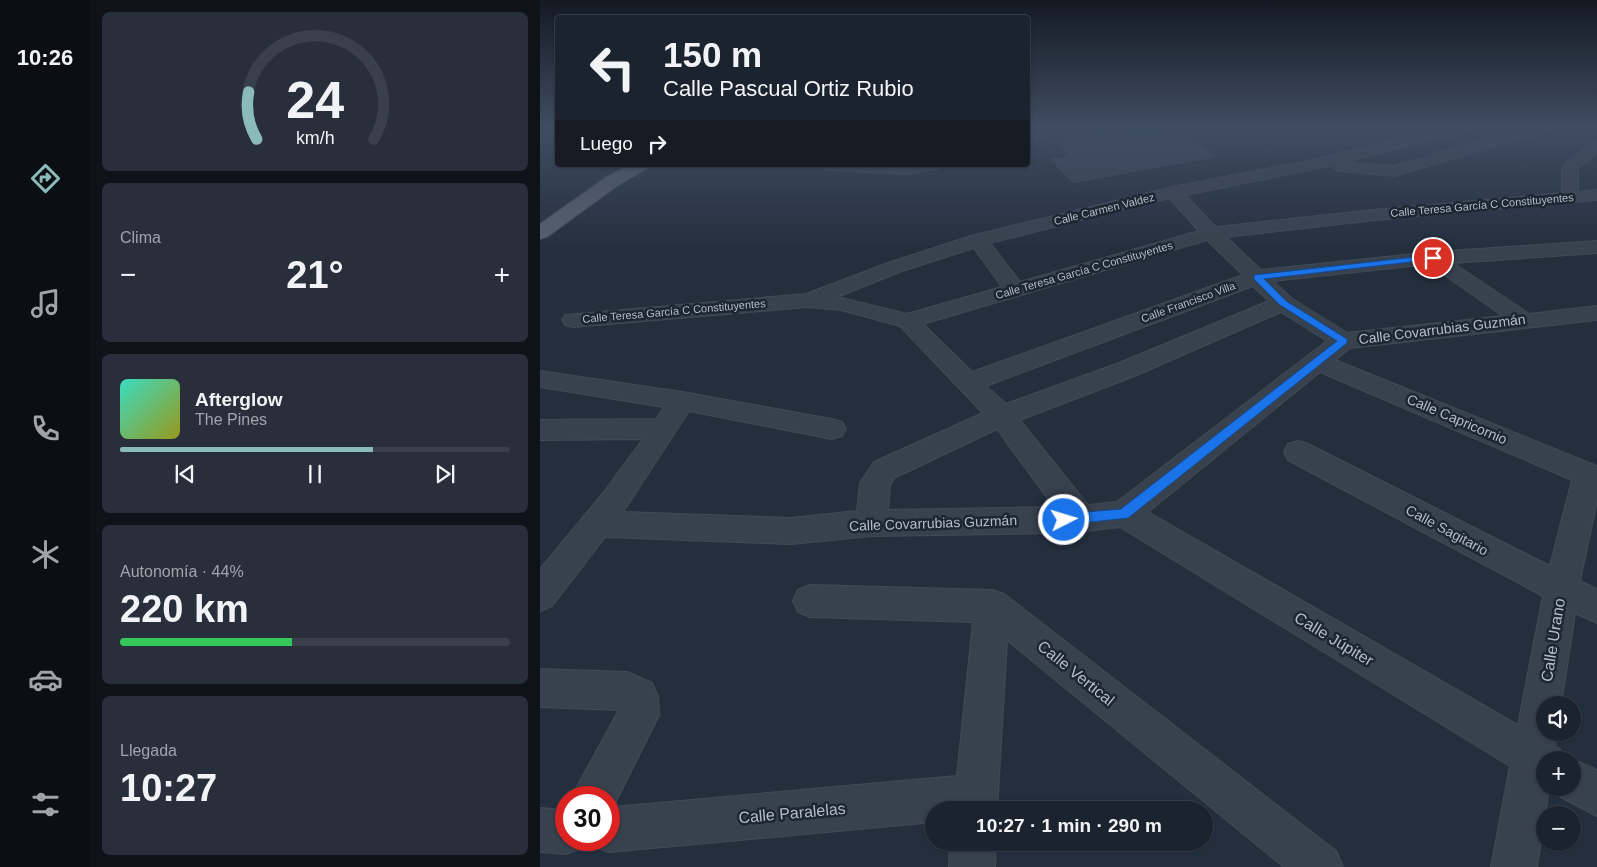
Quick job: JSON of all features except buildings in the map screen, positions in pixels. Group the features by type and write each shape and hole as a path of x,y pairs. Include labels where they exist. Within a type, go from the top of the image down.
{"main road":[{"path":"540,233 611,182 638,167"}],"street":[{"path":"878,167 909,169 918,167"},
{"name":"Calle Carmen Valdez","path":"808,300 895,267 978,240 1173,192 1300,167"},
{"path":"1356,167 1395,171"},
{"path":"1340,181 1408,167"},
{"path":"1570,167 1570,198"},
{"path":"1173,192 1210,233 1283,303 1344,341"},
{"name":"Calle Teresa García C Constituyentes","path":"573,320 808,300 841,304 908,321 1210,233 1374,215 1597,195"},
{"path":"978,240 1015,290"},
{"name":"Calle Francisco Villa","path":"968,383 1257,277 1433,258 1597,247"},
{"path":"1433,258 1523,320"},
{"path":"871,523 875,483 884,470 1002,416 1128,370 1283,303"},
{"name":"Calle Covarrubias Guzmán","path":"597,524 791,531 871,523 1080,518 1124,514 1316,361 1344,341 1597,313"},
{"path":"908,321 1002,416 1080,518"},
{"name":"Calle Capricornio","path":"1316,361 1593,476"},
{"path":"540,379 682,401 832,429"},
{"path":"540,595 555,559 597,524 682,401"},
{"path":"540,430 664,429"},
{"name":"Calle Sagitario","path":"1298,452 1597,607"},
{"name":"Calle Urano","path":"1540,751 1561,590 1593,476"},
{"name":"Calle Júpiter","path":"1124,514 1536,758"},
{"path":"810,601 992,606 975,801"},
{"name":"Calle Vertical","path":"992,606 1320,867"},
{"path":"540,688 627,691 638,697 639,715 601,786"},
{"name":"Calle Urano","path":"1514,867 1536,773"},
{"path":"1581,785 1597,794"},
{"name":"Calle Paralelas","path":"620,829 925,807"},
{"path":"540,830 555,831"},
{"path":"972,867 973,851"}],"route":[{"path":"1064,520 1124,514 1316,361 1344,341 1283,303 1257,277 1433,258"}]}
